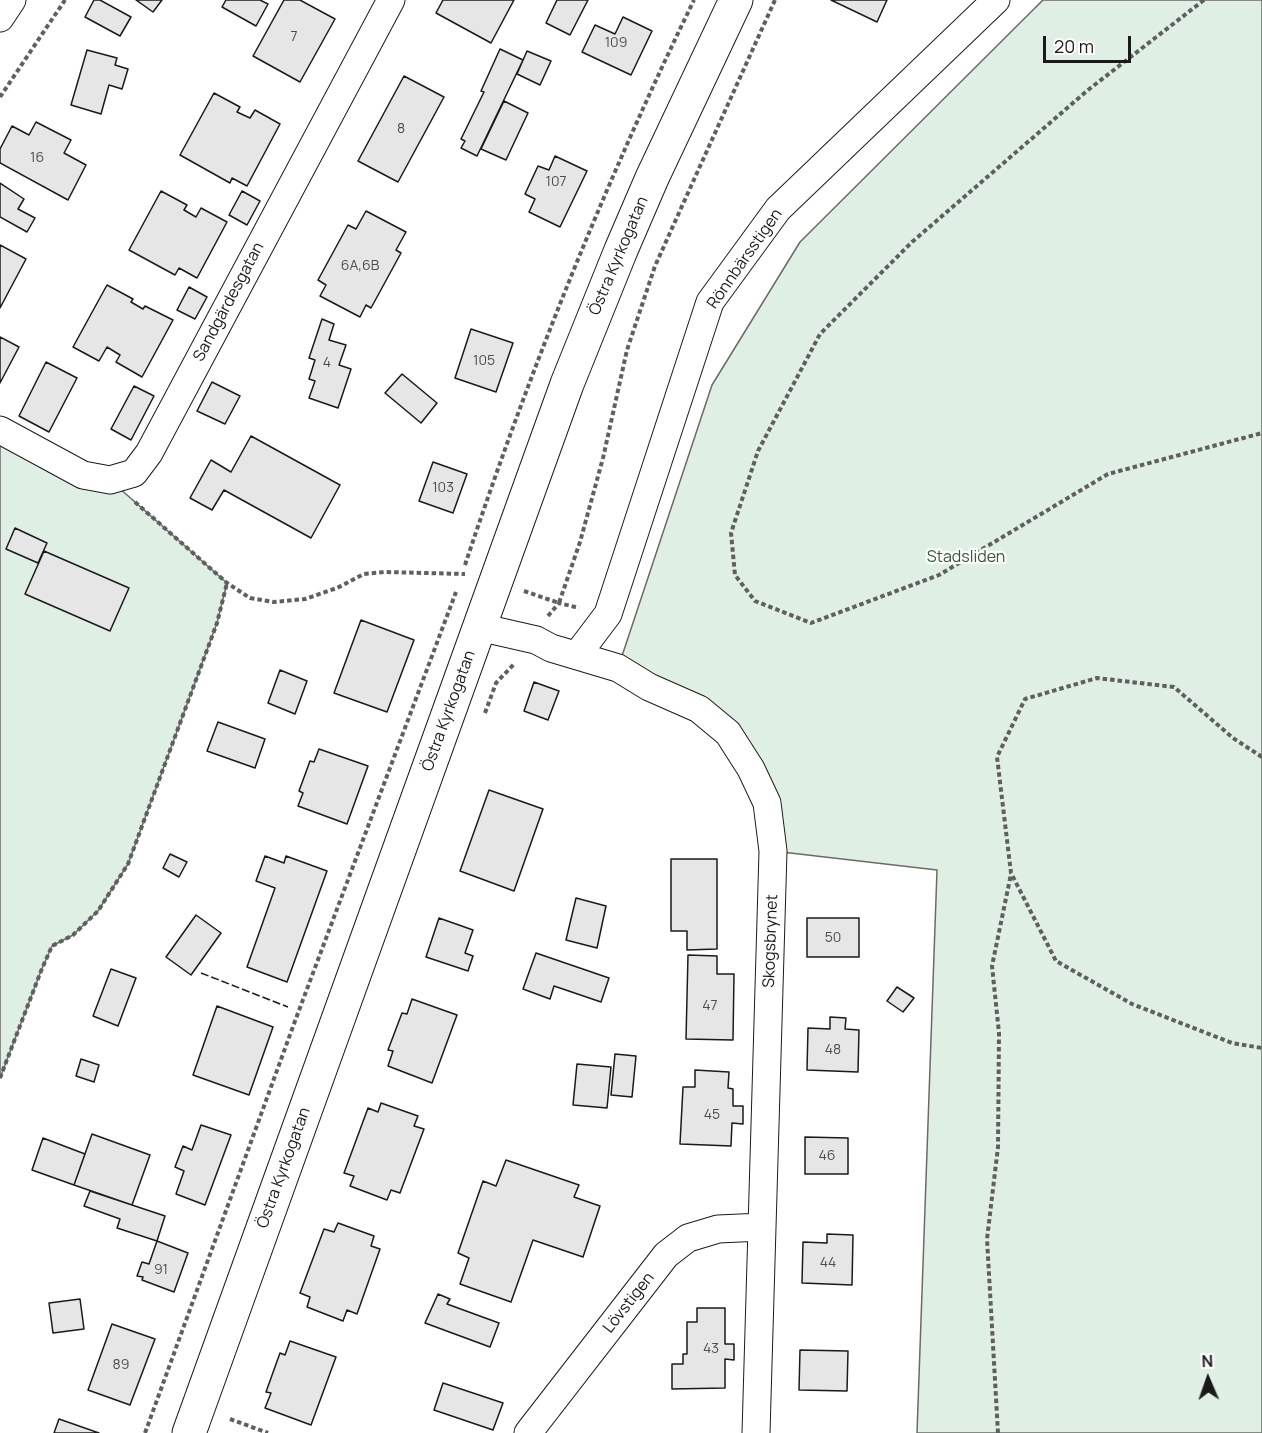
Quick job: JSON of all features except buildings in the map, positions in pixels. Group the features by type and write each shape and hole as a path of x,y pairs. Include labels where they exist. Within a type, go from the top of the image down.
{"street":[{"path":"0,18 12,0"},
{"name":"Sandgärdesgatan","path":"110,480 134,473 149,453 390,0"},
{"name":"Östra Kyrkogatan","path":"189,1433 567,384 652,178 736,0"},
{"name":"Rönnbärsstigen","path":"577,656 608,614 710,302 778,209 996,0"},
{"path":"0,430 83,475 110,480"},
{"name":"Skogsbrynet","path":"479,627 536,640 551,648 618,668 649,687 699,709 728,733 751,769 767,803 773,851 756,1433"},
{"name":"Lövstigen","path":"528,1433 666,1255 688,1238 718,1229 762,1227"}],"path":[{"path":"0,97 65,0"},
{"path":"484,714 496,683 536,640 548,616 559,603 580,542 627,350 655,266 775,0"},
{"path":"1204,0 1088,90 912,242 820,334 758,451 731,533 735,575 755,601 811,623 939,575 1108,474 1262,433"},
{"path":"110,480 227,583 250,598 274,602 305,599 337,588 364,574 385,572 463,574 559,603 608,614"},
{"path":"145,1433 299,1011 463,574"},
{"path":"0,1078 52,946 73,934 98,910 128,864 218,623 227,583"},
{"path":"998,1433 987,1239 998,1148 999,1033 992,966 1011,873 997,757 1025,699 1097,678 1174,687 1233,738 1262,757"},
{"path":"1011,873 1056,961 1132,1004 1232,1043 1262,1048"},
{"path":"227,1426 234,1408"},
{"path":"230,1419 268,1433"}],"green space":[{"name":"Stadsliden","path":"1043,0 1262,0 1262,1433 917,1433 937,870 773,851 728,733 618,668 712,385 800,242"},
{"path":"0,430 110,480 227,583 217,623 128,864 98,911 73,935 52,946 0,1078"}],"fence":[{"path":"201,973 288,1007"}]}
